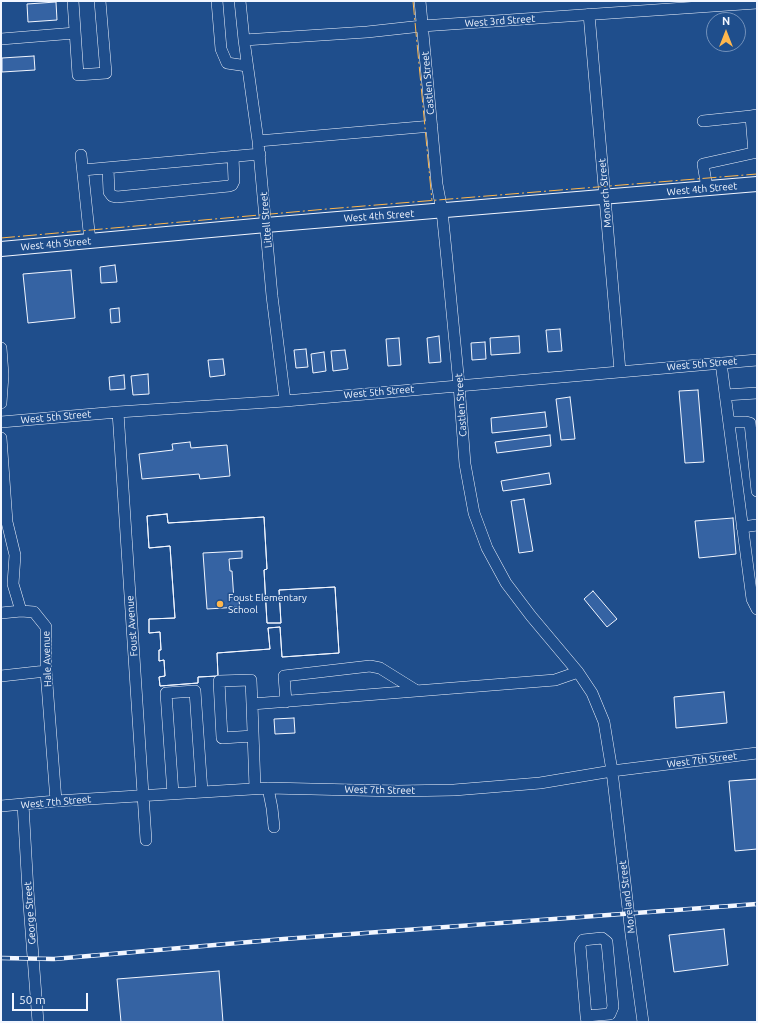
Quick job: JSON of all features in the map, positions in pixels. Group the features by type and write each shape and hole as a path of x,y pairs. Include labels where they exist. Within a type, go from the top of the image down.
{"main road":[{"name":"West 4th Street","path":"1,249 266,225 757,184"}],"street":[{"path":"73,1 78,75 106,73 100,1"},
{"path":"217,1 221,49 227,63 247,66"},
{"name":"Littell Street","path":"240,1 247,66 260,154 272,296 285,401"},
{"name":"Castlen Street","path":"420,1 437,184 442,211 459,385 465,464 474,513 487,548 506,583 531,616 578,672 592,693 604,722 612,771"},
{"name":"West 3rd Street","path":"244,40 757,3"},
{"name":"Monarch Street","path":"589,14 620,371"},
{"path":"1,39 75,33"},
{"path":"703,121 754,116 755,153 703,164 707,188"},
{"path":"258,141 432,126"},
{"path":"83,170 260,154"},
{"path":"81,155 90,241"},
{"path":"108,168 109,192 112,196 117,198 232,185 234,181 233,156"},
{"path":"1,348 3,375 1,403"},
{"name":"West 5th Street","path":"1,422 118,412 285,401 757,360"},
{"path":"721,363 742,527 755,602"},
{"path":"725,395 757,393"},
{"name":"Foust Avenue","path":"118,412 146,840"},
{"path":"729,422 750,423 757,491"},
{"path":"1,438 7,522 15,555 13,584 21,611 1,613"},
{"path":"742,527 757,525"},
{"name":"Hale Avenue","path":"21,611 34,612 46,627 46,671 56,801"},
{"path":"286,702 284,676 370,666 380,668 417,691"},
{"path":"1,676 46,671"},
{"path":"252,704 555,680 578,672"},
{"path":"253,736 222,738 219,681 251,680 255,788"},
{"path":"173,794 166,693 188,691 195,691 202,792"},
{"name":"West 7th Street","path":"1,806 255,788 398,791 454,790 540,783 612,771 757,753"},
{"name":"Moreland Street","path":"612,771 643,1022"},
{"path":"268,788 274,827"},
{"name":"George Street","path":"23,804 38,1022"},
{"path":"602,938 607,942 613,1007 610,1014 587,1019 580,945 583,940 602,938"}],"building":[{"path":"56,2 57,20 28,22 27,4"},
{"path":"34,56 35,70 2,72 2,58"},
{"path":"115,265 117,282 101,283 100,267"},
{"path":"71,270 75,318 28,323 23,274"},
{"path":"119,308 120,322 111,323 110,309"},
{"path":"560,329 562,351 548,352 546,330"},
{"path":"439,336 441,362 429,363 427,338"},
{"path":"519,336 520,353 491,355 490,338"},
{"path":"399,338 401,365 388,366 386,339"},
{"path":"485,342 486,359 472,360 471,343"},
{"path":"306,349 308,367 296,368 294,350"},
{"path":"345,350 348,369 333,371 331,351"},
{"path":"324,352 326,371 313,373 311,354"},
{"path":"223,359 225,375 210,377 208,360"},
{"path":"148,374 149,394 133,395 131,376"},
{"path":"124,375 125,389 110,390 109,377"},
{"path":"698,390 704,462 685,463 679,391"},
{"path":"570,397 575,439 561,440 556,399"},
{"path":"545,412 547,427 492,433 491,418"},
{"path":"550,435 551,446 497,453 495,442"},
{"path":"190,442 191,448 227,445 230,476 200,479 199,474 142,479 139,454 173,450 172,444"},
{"path":"549,473 551,484 503,491 501,481"},
{"path":"524,499 533,551 519,553 511,501"},
{"name":"Foust Elementary School","path":"167,514 168,523 264,517 267,569 264,570 267,623 281,623 279,590 335,587 339,653 282,657 280,627 268,628 270,649 217,653 218,676 198,677 198,683 160,686 159,677 165,676 164,660 159,661 159,650 161,650 160,632 149,633 149,619 175,618 170,546 149,548 147,516","holes":["242,551 242,558 229,559 230,571 232,571 234,601 239,601 240,607 207,609 203,553"]},
{"name":"Foust Elementary School","path":"167,514 168,523 264,517 267,569 264,570 267,623 281,623 279,590 335,587 339,653 282,657 280,627 268,628 270,649 217,653 218,676 198,677 198,683 160,686 159,677 165,676 164,660 159,661 159,650 161,650 160,632 149,633 149,619 175,618 170,546 149,548 147,516"},
{"path":"733,518 736,554 699,558 695,521"},
{"path":"593,591 617,619 607,627 584,599"},
{"path":"724,692 727,723 676,728 674,697"},
{"path":"294,718 295,733 275,734 274,719"},
{"path":"757,779 757,849 735,851 729,781"},
{"path":"724,929 728,965 674,972 669,935"},
{"path":"219,971 223,1022 121,1022 117,979"}],"railway":[{"path":"1,958 54,959 284,939 757,904"}],"power":[{"path":"413,1 432,201"},
{"path":"1,238 327,209 757,174"}],"place":[{"name":"Foust Elementary School","path":"220,604"}]}
